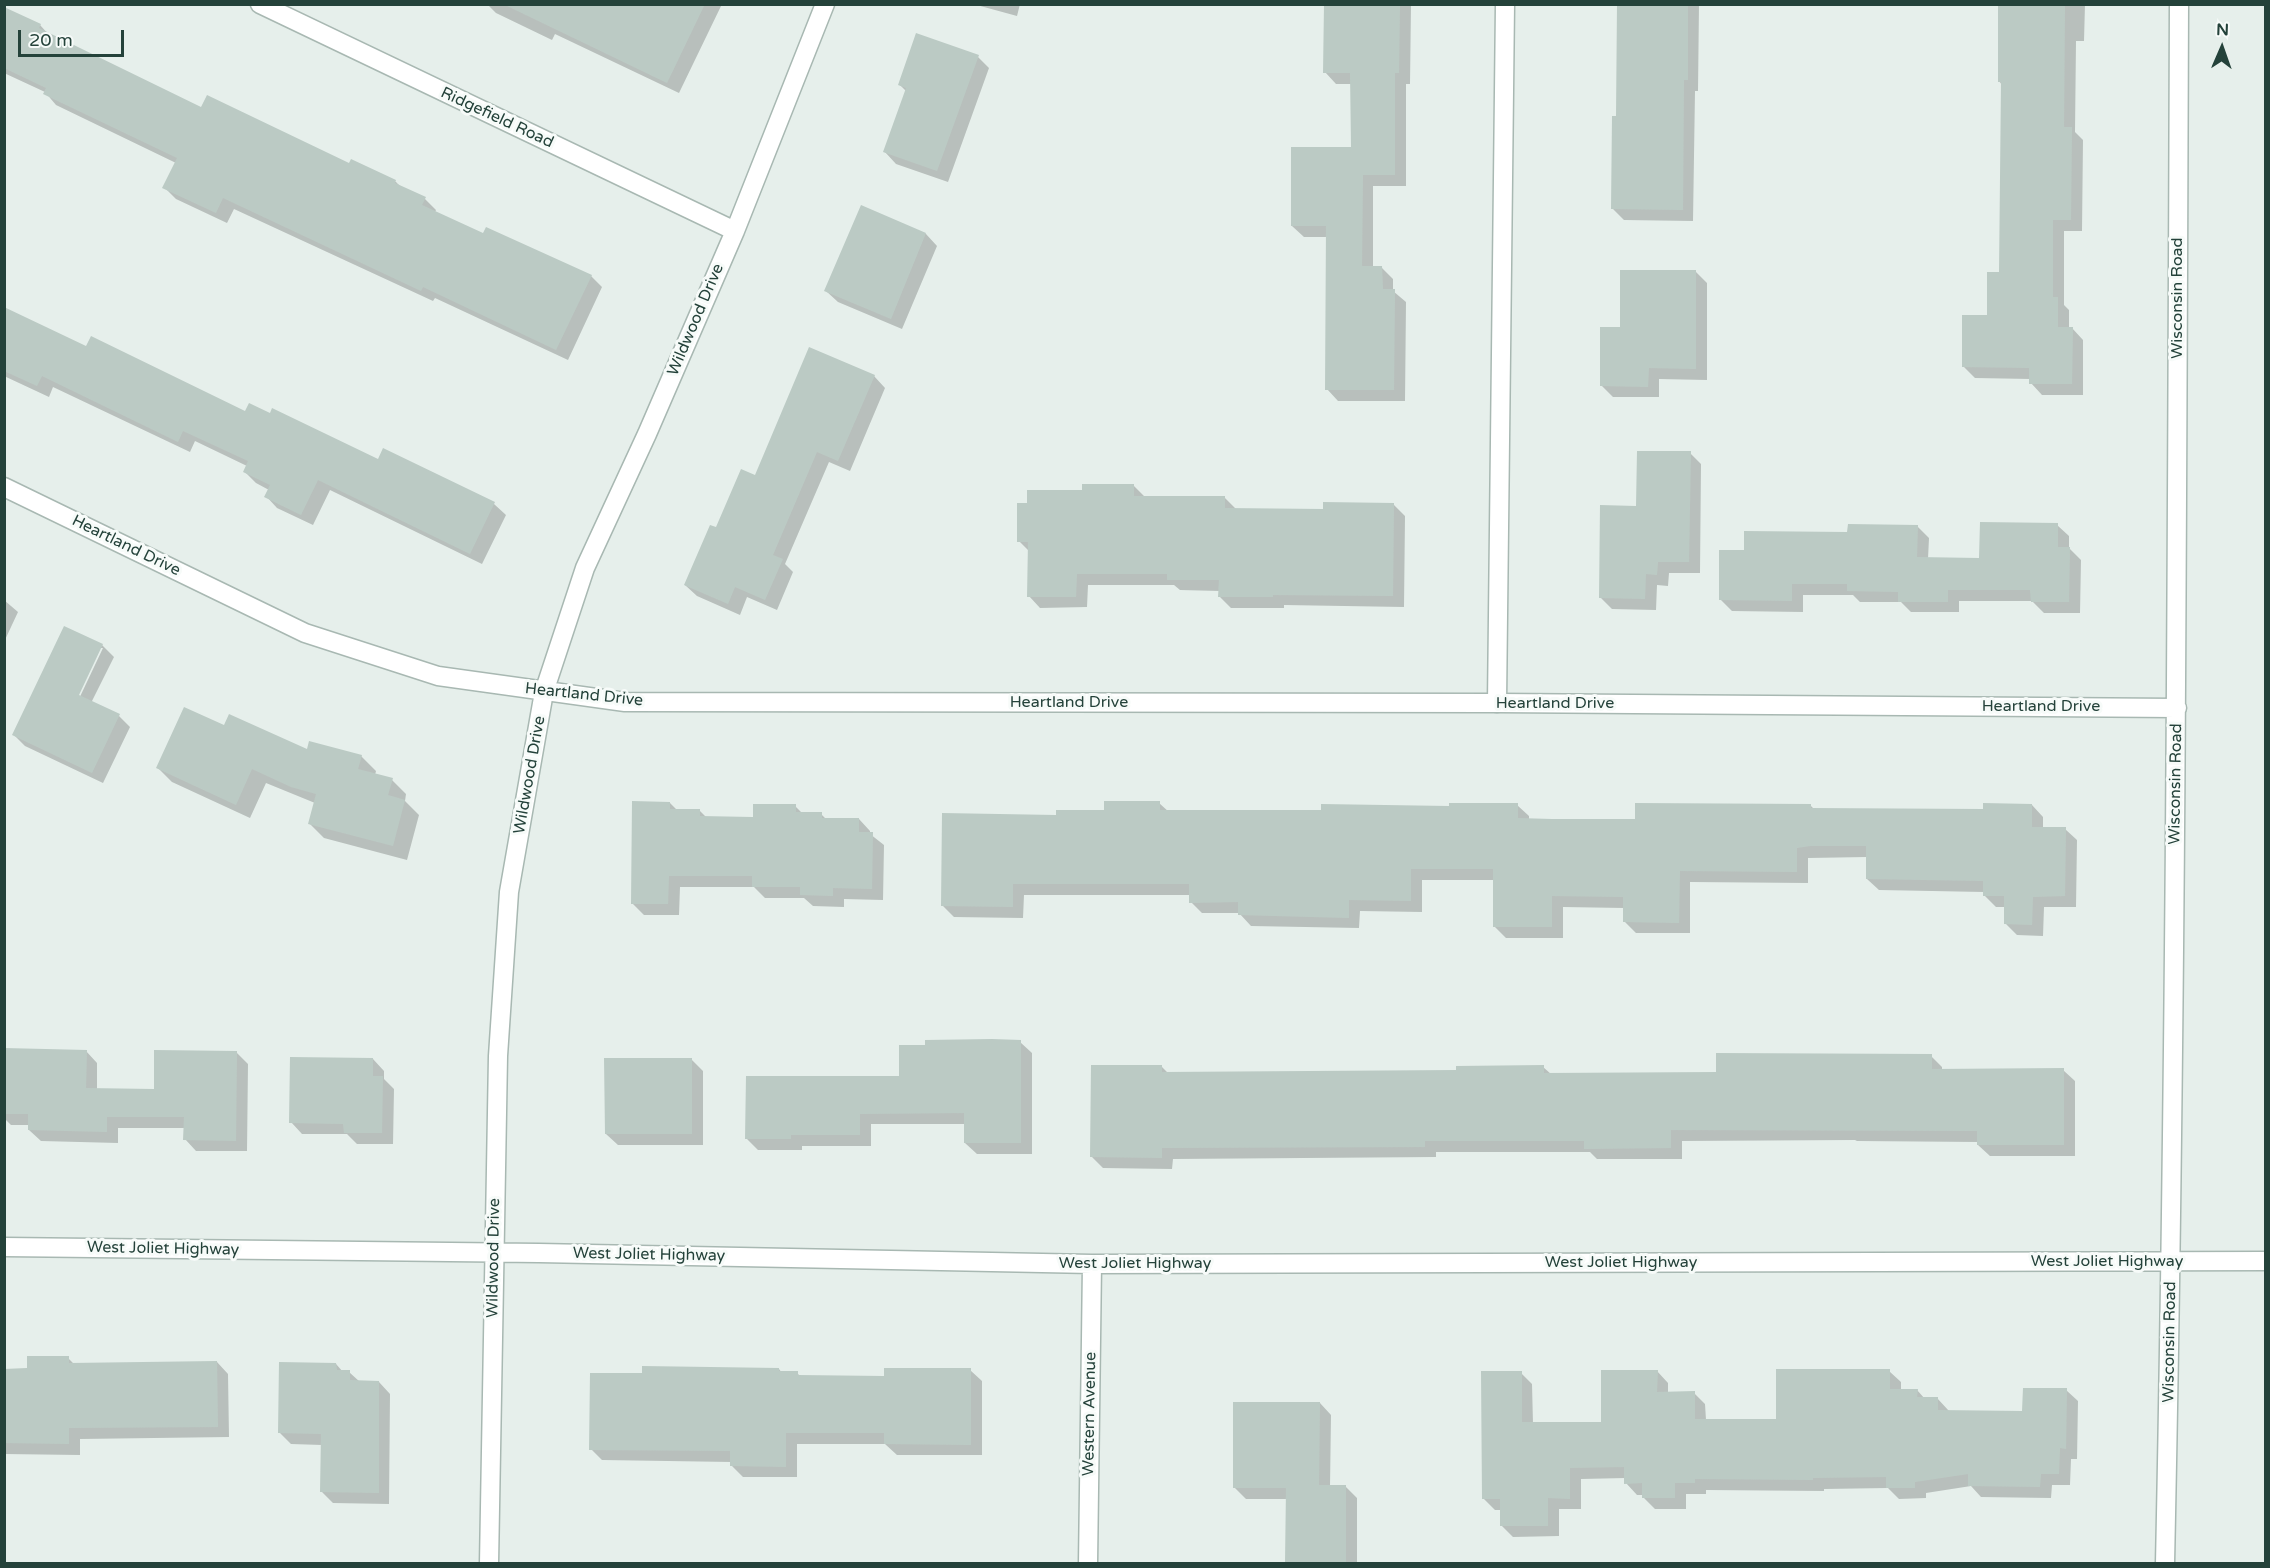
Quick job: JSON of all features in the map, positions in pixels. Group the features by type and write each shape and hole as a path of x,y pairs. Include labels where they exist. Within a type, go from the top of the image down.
{"street":[{"name":"Ridgefield Road","path":"260,4 735,231"},
{"name":"Wildwood Drive","path":"489,1563 498,1056 509,892 544,692 585,568 735,231 825,4"},
{"path":"1497,704 1505,4"},
{"name":"Wisconsin Road","path":"2165,1563 2171,1261 2176,708 2179,4"},
{"name":"Heartland Drive","path":"4,487 306,633 438,676 625,702 2176,708"},
{"name":"West Joliet Highway","path":"4,1247 1092,1264 2265,1262"},
{"name":"Western Avenue","path":"1089,1563 1092,1264"}],"building":[{"path":"503,4 705,4 667,83"},
{"path":"1324,4 1400,4 1399,73 1395,73 1395,175 1363,175 1362,266 1382,266 1383,289 1395,289 1394,390 1325,390 1326,226 1291,226 1291,147 1351,147 1350,73 1323,73"},
{"path":"1617,4 1688,4 1688,80 1684,80 1683,210 1611,209 1612,116 1616,116"},
{"path":"1998,4 2065,4 2064,127 2072,127 2071,220 2053,220 2053,297 2058,297 2058,327 2073,327 2072,384 2029,384 2029,368 1962,367 1962,315 1987,315 1987,272 1999,272 2001,82 1998,82"},
{"path":"4,7 41,24 39,28 201,107 207,95 349,163 351,159 396,180 395,183 426,197 422,205 483,233 486,227 592,275 556,350 423,287 421,291 223,198 216,213 162,188 177,158 43,94 46,88 4,68"},
{"path":"916,33 979,55 937,171 883,152 906,88 898,85"},
{"path":"861,205 926,233 891,319 824,291"},
{"path":"1620,270 1696,270 1696,369 1649,368 1648,387 1600,386 1600,327 1620,327"},
{"path":"4,307 86,346 91,336 245,411 249,403 270,413 272,408 378,459 383,448 495,502 470,554 318,480 301,515 264,497 270,485 243,472 248,461 183,431 178,442 42,376 37,386 4,371"},
{"path":"809,347 875,375 838,461 817,452 773,555 783,559 765,600 735,587 728,604 684,585 710,525 716,527 741,469 755,475"},
{"path":"1637,451 1691,451 1689,562 1658,562 1657,575 1646,574 1645,599 1599,598 1600,505 1636,506"},
{"path":"1082,484 1134,484 1134,496 1225,496 1225,508 1323,509 1323,502 1394,503 1393,596 1218,597 1219,580 1167,580 1167,574 1077,574 1076,597 1027,597 1028,542 1017,542 1017,503 1027,503 1027,490 1082,490"},
{"path":"1980,522 2058,523 2058,547 2070,547 2069,602 2031,602 2030,590 1948,590 1948,602 1898,602 1898,592 1847,591 1847,584 1792,584 1792,601 1719,600 1719,550 1744,550 1744,531 1847,532 1848,524 1918,525 1917,557 1979,558"},
{"path":"64,626 103,644 79,695 120,714 92,773 12,735"},
{"path":"184,707 224,725 229,714 307,749 309,741 362,755 358,769 393,778 388,795 405,800 393,846 308,824 316,794 291,787 252,769 236,805 156,768"},
{"path":"632,801 670,802 670,809 700,809 700,816 753,817 753,804 796,804 796,812 822,812 822,818 859,818 859,832 873,832 872,889 833,888 833,896 800,895 800,887 752,887 752,876 669,876 668,904 631,904"},
{"path":"1104,801 1160,801 1160,810 1321,810 1321,804 1449,806 1449,803 1518,803 1518,818 1552,819 1635,819 1635,803 1811,804 1811,808 1983,809 1983,803 2032,804 2032,827 2066,827 2065,896 2033,897 2032,925 2004,924 2004,896 1983,896 1983,881 1866,879 1866,846 1810,846 1797,848 1797,872 1680,871 1679,923 1623,922 1623,897 1552,896 1552,927 1493,927 1493,869 1411,869 1411,901 1349,900 1349,918 1238,915 1238,902 1189,903 1189,884 1013,884 1013,907 941,906 942,813 1056,815 1056,810 1104,810"},
{"path":"925,1040 1021,1040 1021,1143 964,1143 964,1113 860,1114 860,1135 791,1135 791,1139 745,1139 746,1076 899,1076 899,1045 925,1045"},
{"path":"4,1048 87,1050 86,1088 154,1089 154,1050 237,1051 236,1141 183,1140 184,1117 107,1117 107,1132 28,1130 28,1114 4,1114"},
{"path":"1716,1053 1932,1054 1932,1069 2064,1068 2064,1145 1977,1145 1977,1131 1671,1130 1671,1148 1584,1149 1584,1141 1425,1141 1425,1147 1162,1148 1162,1158 1090,1157 1091,1065 1162,1065 1162,1072 1456,1070 1456,1066 1544,1065 1544,1073 1716,1072"},
{"path":"290,1057 373,1058 373,1076 383,1076 382,1133 344,1133 343,1124 289,1123"},
{"path":"604,1058 692,1058 692,1134 605,1134"},
{"path":"27,1356 69,1356 69,1363 217,1361 218,1427 69,1428 69,1444 4,1443 4,1369 27,1368"},
{"path":"279,1362 336,1363 337,1370 350,1370 350,1380 379,1381 379,1493 320,1492 321,1434 278,1433"},
{"path":"642,1366 779,1368 779,1371 798,1371 798,1375 884,1376 884,1368 971,1368 971,1445 884,1444 884,1433 786,1433 786,1467 730,1466 730,1451 589,1450 590,1373 642,1373"},
{"path":"1776,1369 1890,1369 1890,1389 1918,1389 1917,1397 1938,1397 1938,1410 2022,1411 2023,1388 2067,1388 2066,1449 2060,1448 2059,1474 2041,1474 2040,1487 1968,1486 1968,1474 1915,1482 1915,1488 1886,1488 1886,1477 1813,1478 1813,1480 1695,1479 1695,1483 1675,1483 1675,1498 1642,1498 1642,1483 1624,1484 1624,1467 1570,1468 1570,1499 1548,1498 1548,1526 1500,1526 1500,1499 1482,1499 1481,1371 1522,1371 1522,1422 1601,1422 1601,1370 1658,1370 1657,1392 1695,1391 1695,1419 1776,1419"},
{"path":"1233,1402 1320,1402 1319,1485 1346,1485 1346,1562 1285,1562 1286,1488 1233,1488"}]}
